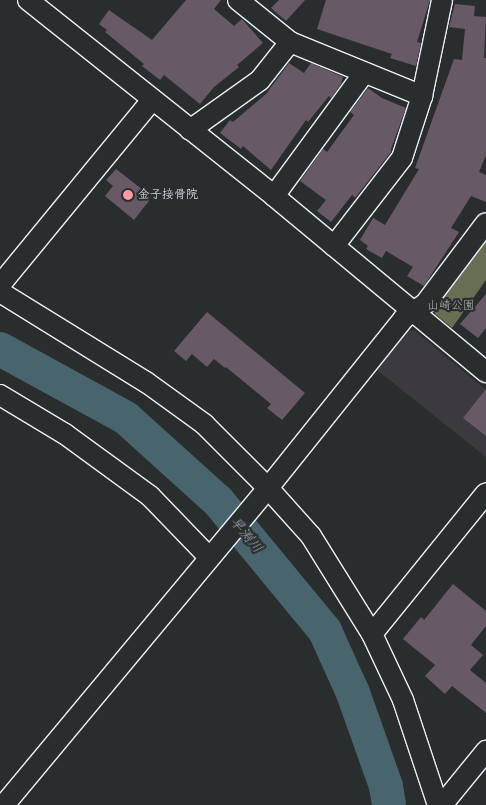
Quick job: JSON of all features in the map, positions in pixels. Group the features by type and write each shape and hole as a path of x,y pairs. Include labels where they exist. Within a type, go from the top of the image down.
{"street":[{"path":"28,0 274,196 413,312 485,368"},
{"path":"238,0 290,42 364,74 422,96"},
{"path":"334,246 402,158 422,96 442,0"},
{"path":"190,130 260,80 290,42"},
{"path":"274,196 364,74"},
{"path":"0,285 152,100"},
{"path":"4,805 207,556 268,488 404,318 425,304 486,223"},
{"path":"0,292 146,382 204,424 268,488 311,536 372,634 403,700 438,805"},
{"path":"0,395 65,434 150,496 207,556"},
{"path":"372,634 486,493"},
{"path":"442,805 486,751"}],"shaded area":[{"path":"414,330 486,390 486,457 377,370 407,331"}],"green space":[{"name":"山崎公園","path":"486,237 486,280 452,328 435,314 434,305"}],"building":[{"path":"186,0 221,0 214,9 234,26 242,19 263,43 237,65 239,67 214,87 200,104 164,75 160,80 142,66 144,64 105,32 107,30 99,24 109,10 152,40"},
{"path":"279,0 305,0 286,21 271,8"},
{"path":"326,0 430,0 417,42 421,43 416,66 390,58 392,54 317,29"},
{"path":"455,4 475,6 474,16 486,17 484,58 486,58 486,155 479,172 486,175 486,202 471,196 451,228 459,232 424,286 407,276 413,267 386,251 382,258 366,249 368,246 360,240 373,218 385,225 419,169 415,168 454,59 462,60 465,29 449,27"},
{"path":"289,63 304,73 311,63 343,77 341,84 331,98 329,96 308,122 306,120 271,170 243,146 241,149 220,133 230,120 233,122 266,94"},
{"path":"368,88 382,98 406,108 391,152 355,198 352,195 331,222 317,211 326,200 300,181 323,149 327,152 354,115 350,112"},
{"path":"116,169 152,197 134,220 105,196 113,186 106,180"},
{"path":"486,294 486,328 478,338 460,324"},
{"path":"207,312 305,393 282,420 267,408 271,404 214,359 207,367 192,354 186,361 174,351"},
{"path":"486,389 486,436 463,418"},
{"path":"453,584 486,611 486,626 471,645 483,655 470,670 486,683 486,713 452,686 445,694 425,676 435,665 403,639 421,617 424,620"}],"waterway":[{"name":"早渕川","path":"0,349 126,418 218,501 325,631 353,693 386,786 389,805"}],"place":[{"name":"金子接骨院","path":"128,195"}]}
